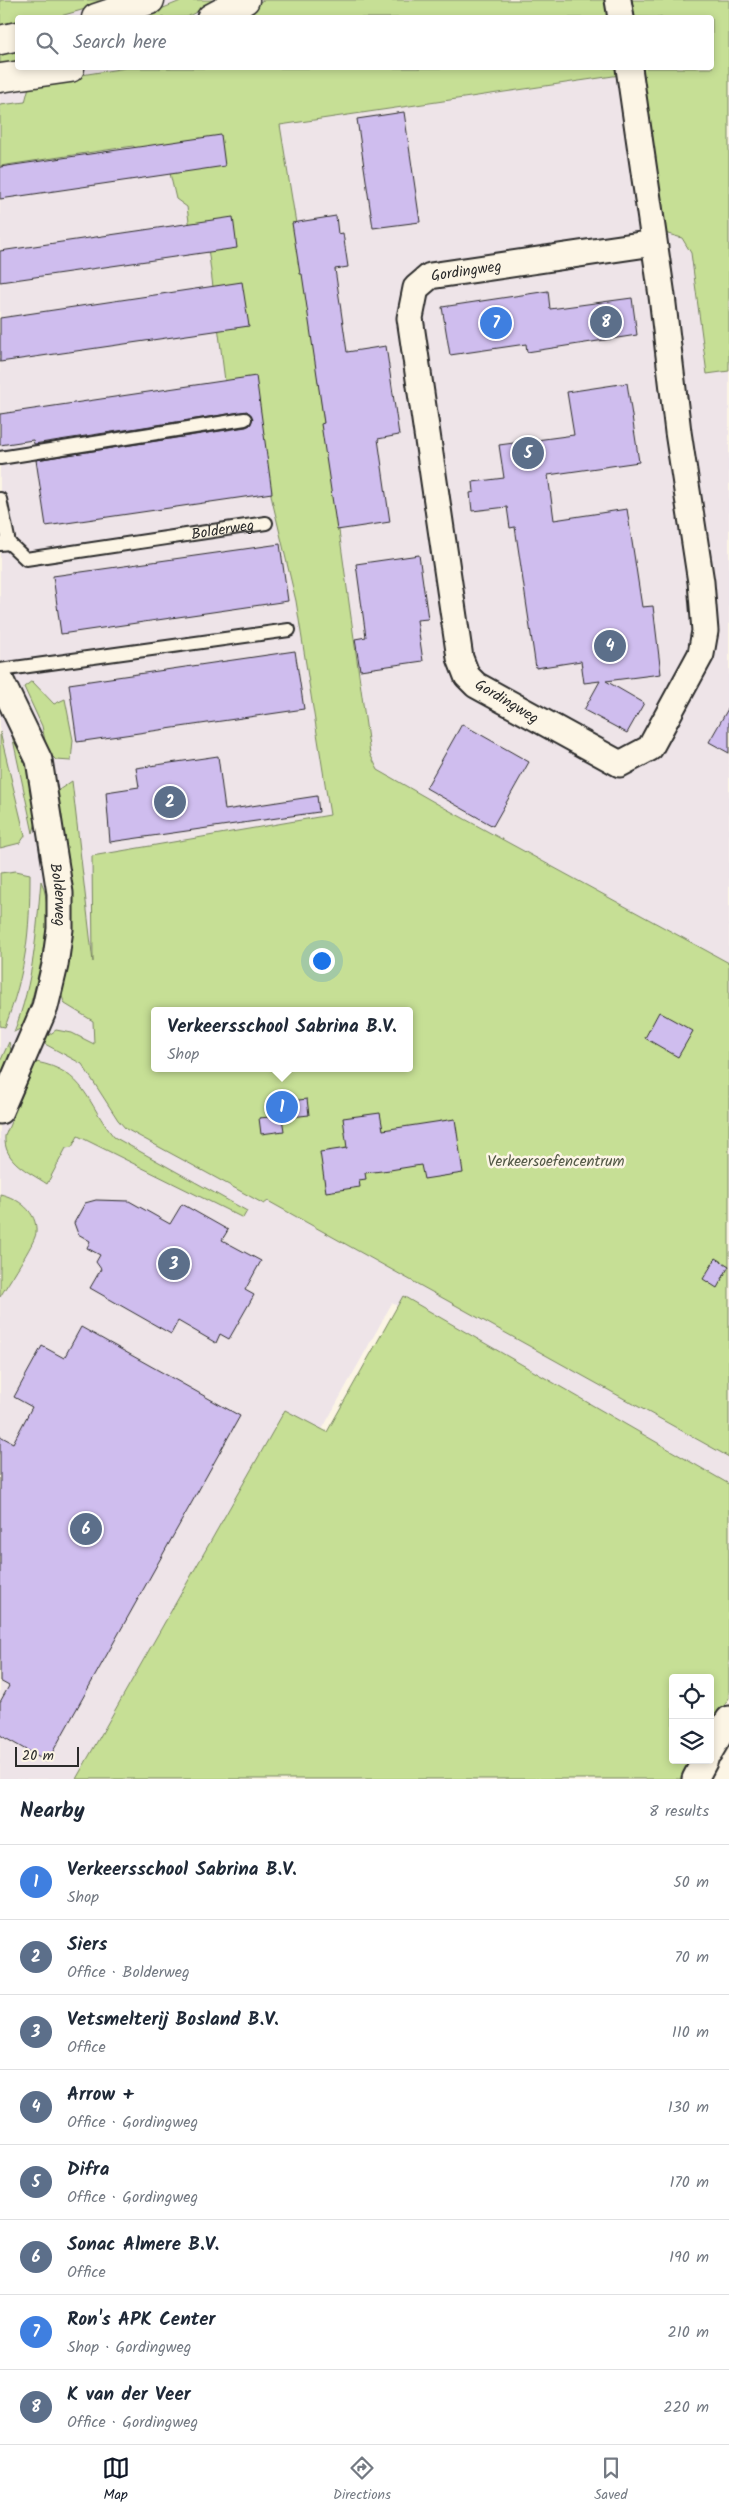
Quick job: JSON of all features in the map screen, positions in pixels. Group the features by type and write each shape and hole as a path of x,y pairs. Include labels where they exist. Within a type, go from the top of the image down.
{"main road":[{"path":"105,15 150,0"},
{"path":"217,15 245,0"},
{"path":"0,40 15,37"},
{"path":"0,78 56,70"}],"street":[{"path":"618,0 620,15"},
{"name":"Gordingweg","path":"629,70 654,244 678,432 701,582 705,631 701,654 650,748 620,764 476,686 467,676 460,658 410,318 416,288 430,276 654,244"},
{"name":"Bolderweg","path":"0,679 39,760 60,893 60,929 55,965 45,1008 0,1111"},
{"path":"714,1745 729,1719"},
{"path":"695,1779 703,1764"}],"lane":[{"path":"0,458 245,419"},
{"name":"Bolderweg","path":"0,499 5,544 26,559 266,523"},
{"path":"0,670 289,630"}],"shaded area":[{"path":"0,0 729,0 729,1499 392,1303 129,1779 0,1779"}],"green space":[{"path":"0,0 117,0 64,15 15,15 15,25 0,29"},
{"path":"183,0 219,0 191,15 146,15"},
{"path":"263,0 609,0 611,15 240,15"},
{"path":"628,0 729,0 729,371 707,374 691,253 682,238 668,234 660,228 638,70 714,70 714,15 631,15"},
{"path":"15,49 15,66 0,68 0,51"},
{"name":"Verkeersoefencentrum","path":"113,70 619,70 620,75 280,125 299,242 370,754 378,770 729,963 729,1457 268,1201 264,1204 126,1129 118,1120 82,1064 45,1044 46,1037 56,1030 72,1033 94,1044 93,1021 65,1004 61,994 72,935 70,876 56,792 72,781 93,962 92,856 330,815 296,601 272,500 261,438 260,407 229,412 208,248 193,251 187,207 176,199 169,169 133,146 0,166 0,105 25,102 30,83"},
{"path":"32,681 54,704 65,699 73,740 71,761 56,760 47,751 42,726 24,687"},
{"path":"0,694 24,748 36,822 33,833 12,735 0,709"},
{"path":"0,732 25,836 20,843 0,848"},
{"path":"16,871 30,874 28,934 18,988 5,1027 0,1026 0,873"},
{"path":"41,881 46,896 47,913 43,953 24,1027 14,1032 21,1013 30,976 36,939"},
{"path":"9,1042 12,1055 0,1085 0,1062"},
{"path":"36,1062 53,1066 75,1081 114,1137 247,1211 243,1218 78,1136 72,1147 66,1148 47,1184 18,1165 8,1153 5,1145 5,1136"},
{"path":"0,1194 26,1207 34,1219 36,1233 26,1254 0,1297"},
{"path":"403,1296 729,1484 729,1698 714,1723 714,1674 669,1674 669,1764 691,1764 682,1779 76,1779 285,1410 327,1432"}],"building":[{"path":"404,112 420,222 373,228 357,119"},
{"path":"221,135 225,166 0,199 0,167"},
{"path":"336,216 338,234 343,233 348,267 335,269 347,352 386,346 399,435 378,439 390,522 337,530 321,424 324,423 302,274 300,274 292,223"},
{"path":"233,217 237,248 0,282 0,251"},
{"path":"242,282 249,326 0,362 0,318"},
{"path":"548,291 550,309 632,298 637,335 527,352 526,344 450,355 442,307"},
{"path":"256,376 272,493 46,526 36,460 246,427 250,425 253,418 247,411 34,444 33,440 0,445 0,414"},
{"path":"627,383 639,462 548,475 554,520 627,509 642,607 653,606 661,674 606,681 644,703 627,733 584,710 600,681 584,683 581,661 536,668 515,527 510,528 507,507 472,511 470,493 474,492 473,482 504,478 499,445 574,435 567,392"},
{"path":"280,544 288,601 61,634 53,576"},
{"path":"419,555 428,619 417,620 423,661 360,670 355,639 366,637 356,564"},
{"path":"295,651 304,709 77,742 69,684"},
{"path":"729,707 729,753 709,742"},
{"path":"462,724 529,762 493,826 426,788"},
{"path":"218,756 225,810 317,796 319,812 110,842 106,792 139,787 136,768"},
{"path":"659,1012 693,1031 678,1057 645,1038"},
{"path":"307,1099 309,1115 282,1118 284,1131 261,1134 259,1118 270,1117 268,1104"},
{"path":"380,1113 383,1130 455,1119 463,1173 424,1179 421,1165 365,1173 366,1179 359,1180 360,1187 326,1192 320,1152 347,1148 343,1118"},
{"path":"96,1200 129,1201 170,1224 182,1204 228,1230 222,1240 261,1261 245,1290 254,1295 229,1339 220,1334 216,1343 178,1321 171,1334 90,1288 101,1269 96,1262 100,1255 87,1248 90,1241 78,1234 74,1223 85,1203"},
{"path":"716,1258 729,1266 717,1288 703,1279"},
{"path":"81,1327 240,1416 47,1762 0,1735 0,1702 9,1686 0,1681 0,1436 13,1443 32,1407 14,1397 42,1346 64,1358"}],"place":[{"name":"K van der Veer","path":"606,322"},
{"name":"Ron's APK Center","path":"496,323"},
{"name":"Difra","path":"528,453"},
{"name":"Arrow +","path":"610,646"},
{"name":"Siers","path":"170,802"},
{"name":"Verkeersschool Sabrina B.V.","path":"282,1107"},
{"name":"Vetsmelterij Bosland B.V.","path":"174,1264"},
{"name":"Sonac Almere B.V.","path":"86,1529"}]}
